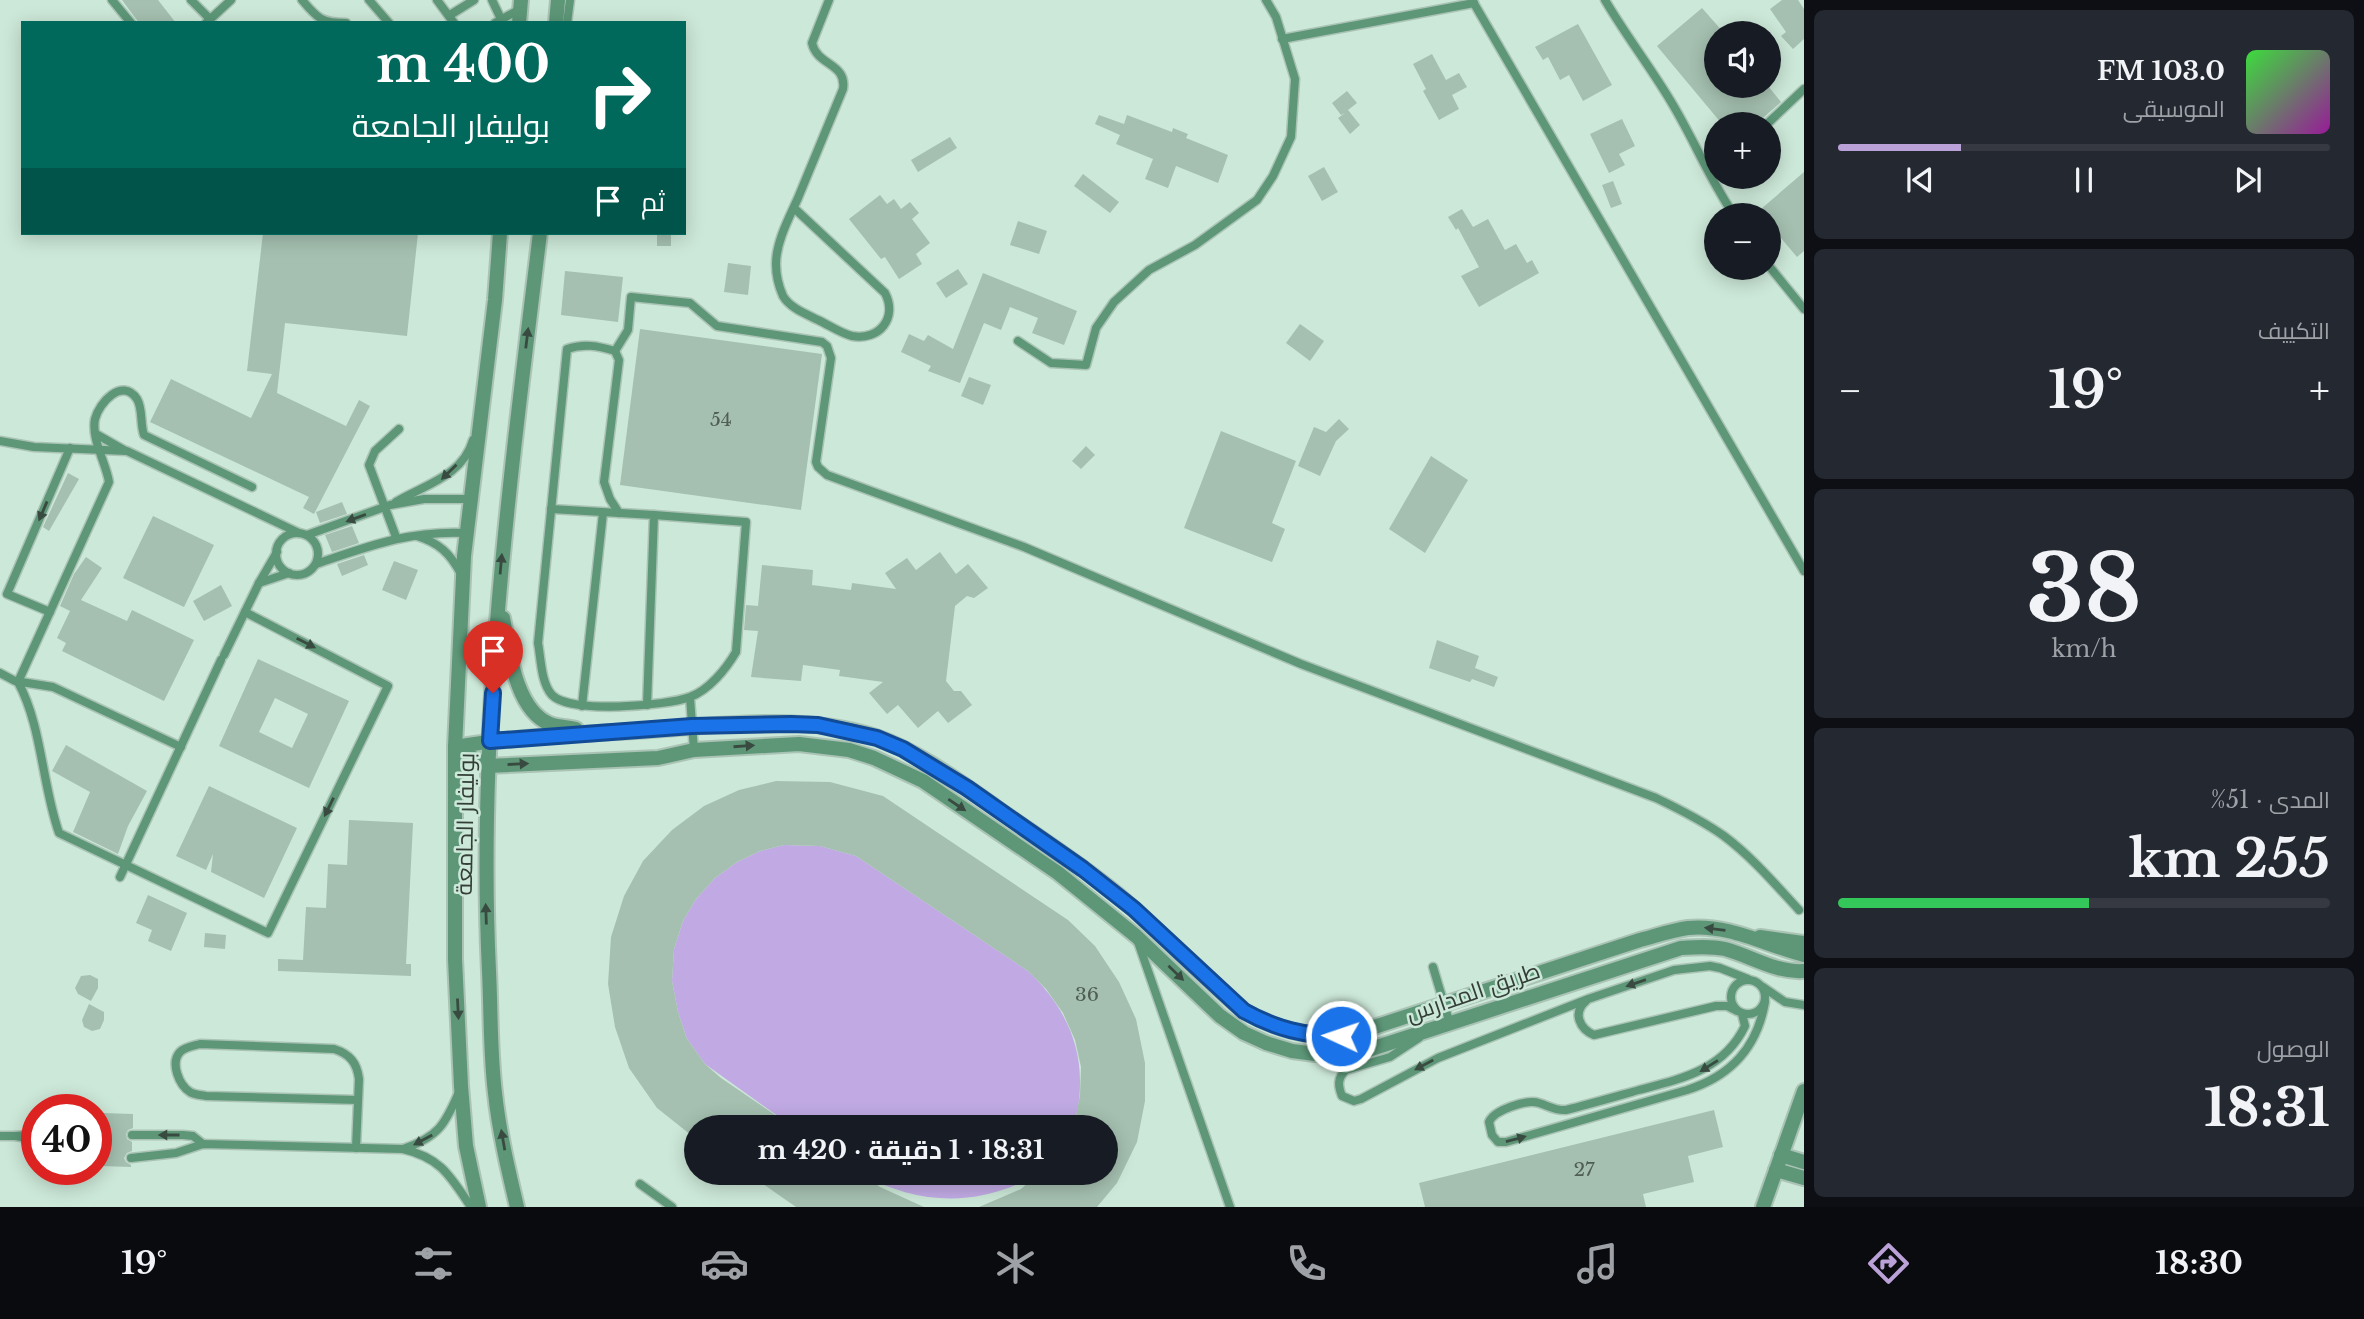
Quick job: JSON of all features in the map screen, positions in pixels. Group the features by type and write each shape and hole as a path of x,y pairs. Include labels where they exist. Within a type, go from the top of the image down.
{"street":[{"path":"556,21 558,0"},
{"name":"بوليفار الجامعة","path":"478,1207 466,1146 461,1086 456,959 454,747 463,576 500,235"},
{"name":"بوليفار الجامعة","path":"517,1207 495,1092 486,909 487,765 506,504 540,235"},
{"path":"498,597 515,677 530,710 548,723 595,733"},
{"path":"454,747 490,741 692,726 818,725 877,738 903,749 967,788 1083,869 1126,902 1244,1011 1276,1027 1314,1036 1341,1036 1668,932 1703,927 1727,930 1775,948 1804,955"},
{"name":"طريق المدارس","path":"487,765 658,758 694,750 799,744 849,750 874,758 923,781 1058,873 1136,936 1220,1016 1266,1043 1292,1051 1340,1054 1368,1050 1681,948 1702,946 1725,949 1776,968 1804,971"},
{"path":"454,747 487,765"},
{"path":"1743,935 1804,943"},
{"path":"1763,1207 1804,1091"},
{"path":"1779,1163 1804,1162"},
{"path":"1779,1163 1804,1178"}],"lane":[{"path":"112,0 129,21"},
{"path":"191,0 208,20 231,0"},
{"path":"302,0 324,21"},
{"path":"369,0 387,21"},
{"path":"438,0 452,19 474,0"},
{"path":"492,0 498,21 520,11"},
{"path":"567,21 570,0"},
{"path":"794,208 885,293 891,312 885,324 878,330 862,337 846,334 796,308 787,300 778,279 776,263 779,246 794,208 844,89 840,72 816,54 812,43 829,0"},
{"path":"1018,341 1051,363 1086,365 1097,328 1114,302 1149,270 1195,245 1256,200 1272,176 1291,137 1295,79 1276,17 1266,0"},
{"path":"1605,0 1704,157"},
{"path":"1282,39 1473,2 1804,571"},
{"path":"1780,112 1804,89"},
{"path":"1780,280 1804,309"},
{"path":"615,351 628,330 631,297 690,303 717,326 822,342 827,346 831,358 816,462 827,475 1024,547 1301,664 1656,798 1723,835 1752,859 1799,910"},
{"path":"551,509 746,522 736,652 729,664 704,690 690,698 647,705 582,706 562,702 552,695 546,685 538,643 551,509 567,349 579,345 599,346 615,351 620,360 604,482 619,513"},
{"path":"18,682 109,482 98,450 94,420 106,398 118,391 136,396 144,435 252,487"},
{"path":"387,506 439,481 454,468 471,446 481,414"},
{"path":"396,537 387,506 369,465 374,451 398,429"},
{"path":"96,434 303,534 314,541 317,548 316,564"},
{"path":"0,442 34,447 127,451"},
{"path":"50,612 7,594 70,448"},
{"path":"120,877 259,583 284,538 387,506 424,499 471,499"},
{"path":"582,706 603,513"},
{"path":"647,705 654,515"},
{"path":"259,583 289,573 304,574 316,564 396,537 438,531 467,533"},
{"path":"415,535 433,541 444,549 453,557 463,576"},
{"path":"277,552 277,560 289,573"},
{"path":"18,682 27,699 50,808 59,833 268,933 388,686 245,612"},
{"path":"0,673 18,682 53,687 181,747"},
{"path":"690,698 694,750"},
{"path":"1136,936 1230,1207"},
{"path":"1429,1031 1390,1057 1346,1070 1340,1075 1338,1082 1342,1096 1354,1101 1361,1099 1438,1058 1588,999 1691,966 1720,968 1754,980 1785,1002 1804,1005"},
{"path":"1433,967 1450,1024"},
{"path":"1748,979 1738,982 1731,991 1731,1002 1740,1012 1745,1026 1735,1043 1718,1061 1696,1073 1566,1110 1554,1110 1534,1102 1497,1112 1489,1122 1492,1135 1498,1142 1506,1142 1687,1090 1713,1080 1732,1066 1751,1044 1761,1024 1766,997 1762,986"},
{"path":"1588,999 1581,1005 1579,1020 1586,1031 1594,1035 1716,1006 1727,1006 1748,1015 1759,1011 1765,1002"},
{"path":"356,1148 359,1079 354,1061 343,1051 334,1048 200,1044 181,1051 176,1057 175,1068 180,1081 190,1093 206,1096 358,1100"},
{"path":"403,1149 428,1139 437,1132 445,1122 461,1086"},
{"path":"132,1135 193,1136 203,1144"},
{"path":"0,1136 21,1136"},
{"path":"16,1136 21,1137"},
{"path":"131,1158 176,1153 203,1144 403,1149 437,1162 471,1207"},
{"path":"640,1184 672,1207"}],"shaded area":[{"path":"784,845 820,846 856,856 1028,971 1059,1008 1072,1036 1079,1067 1080,1095 1076,1115 776,1115 705,1064 687,1039 678,1012 672,981 674,949 683,921 696,899 715,878 737,862 760,851"},
{"path":"885,1185 1015,1185 973,1197 928,1197"}],"building":[{"path":"122,0 158,0 174,21 138,21"},
{"path":"1782,0 1798,0 1804,9 1804,39 1793,49 1781,36 1786,32 1781,21 1770,9"},
{"path":"1702,8 1713,21 1704,21 1704,98 1778,98 1781,102 1770,112 1712,112 1657,46"},
{"path":"1578,24 1612,85 1583,101 1569,75 1560,80 1548,57 1543,60 1535,47"},
{"path":"1432,54 1446,80 1459,73 1467,87 1452,95 1459,109 1439,120 1423,91 1426,89 1413,64"},
{"path":"1347,91 1357,103 1348,110 1360,125 1350,134 1338,118 1345,113 1341,115 1332,103"},
{"path":"1099,115 1124,124 1127,115 1172,132 1173,128 1188,134 1186,138 1228,155 1218,183 1176,166 1168,188 1145,179 1153,159 1116,144 1120,135 1095,124"},
{"path":"1622,119 1635,146 1619,154 1625,165 1609,173 1590,134"},
{"path":"950,137 957,148 918,172 911,160"},
{"path":"1324,167 1338,192 1322,201 1308,176"},
{"path":"1804,172 1804,251 1797,257 1781,238 1781,203 1768,203"},
{"path":"1083,174 1119,202 1110,213 1074,186"},
{"path":"1613,181 1622,204 1611,208 1602,185"},
{"path":"880,195 887,204 894,199 901,209 910,202 919,213 912,219 930,243 916,254 922,264 899,279 885,257 881,259 849,219"},
{"path":"1462,209 1473,227 1488,219 1505,250 1516,244 1527,263 1532,260 1539,273 1479,307 1461,276 1479,267 1458,228 1456,230 1448,217"},
{"path":"1018,221 1047,231 1039,254 1010,245"},
{"path":"263,235 418,235 407,336 285,323 277,393 346,426 359,400 370,406 314,514 303,508 309,497 150,422 171,379 251,418 272,374 247,371"},
{"path":"657,235 671,235 671,246 657,246"},
{"path":"728,263 751,266 748,295 724,292"},
{"path":"958,269 968,284 946,298 936,283"},
{"path":"565,271 623,277 618,322 561,315"},
{"path":"983,273 1077,311 1064,345 1032,333 1038,318 1010,307 1001,330 984,323 960,383 928,371 931,366 901,352 909,334 924,341 928,335 953,349"},
{"path":"1300,324 1324,341 1310,361 1286,343"},
{"path":"640,329 822,354 801,510 620,485"},
{"path":"969,377 991,385 983,405 961,396"},
{"path":"1339,419 1349,429 1336,441 1320,476 1298,466 1314,427 1326,432"},
{"path":"1221,431 1296,461 1272,523 1285,529 1272,562 1184,528"},
{"path":"1086,446 1095,455 1081,469 1072,461"},
{"path":"1431,456 1468,480 1425,553 1389,529"},
{"path":"68,473 79,479 49,531 43,527"},
{"path":"342,502 347,514 320,523 316,512"},
{"path":"153,516 214,545 184,607 123,578"},
{"path":"352,526 359,543 332,552 325,535"},
{"path":"940,552 956,574 968,564 988,588 974,598 967,596 955,606 946,681 954,691 961,691 972,705 948,723 938,711 918,728 898,705 887,714 869,693 883,682 839,676 840,670 803,665 801,681 751,677 758,631 744,630 746,605 758,606 762,565 813,570 812,585 851,590 852,583 896,589 885,573 907,558 916,570"},
{"path":"364,555 368,565 342,576 337,564"},
{"path":"86,557 102,568 81,600 127,621 132,610 194,640 164,701 62,651 66,643 57,638 70,611 60,606 74,574"},
{"path":"394,561 418,570 406,600 382,590"},
{"path":"221,585 232,606 204,621 193,601"},
{"path":"1437,640 1479,656 1475,668 1498,677 1494,687 1429,668"},
{"path":"258,659 349,701 309,788 219,746","holes":["275,698 308,714 292,748 259,732"]},
{"path":"66,745 147,791 128,826 118,854 73,832 90,792 52,771"},
{"path":"776,781 830,782 883,796 1068,920 1095,946 1119,982 1136,1019 1145,1063 1145,1101 1137,1142 1118,1181 1118,1115 1076,1115 1081,1067 1075,1040 1063,1013 1046,989 1028,971 856,856 820,846 784,845 760,851 737,862 715,878 696,899 683,921 674,949 672,981 687,1039 705,1064 721,1078 775,1115 684,1115 684,1129 657,1108 629,1068 615,1027 608,984 611,937 624,896 643,861 672,830 704,806 739,790"},
{"path":"209,786 297,828 264,898 211,872 213,854 206,870 176,856"},
{"path":"349,820 413,823 406,964 411,964 411,976 278,971 278,959 303,960 306,907 326,908 328,864 347,865"},
{"path":"148,895 187,913 171,951 148,941 152,930 136,923"},
{"path":"205,933 226,935 225,949 204,947"},
{"path":"90,975 98,979 98,988 91,1001 78,994 75,988 81,976"},
{"path":"89,1004 104,1012 100,1029 92,1031 84,1027 82,1020"},
{"path":"1714,1110 1723,1147 1688,1156 1694,1182 1643,1194 1646,1207 1425,1207 1419,1183"},
{"path":"112,1113 133,1114 133,1128 126,1134 127,1139 132,1142 132,1151 124,1158 131,1167 112,1166"},
{"path":"765,1185 877,1185 924,1207 796,1207"},
{"path":"1025,1185 1115,1185 1097,1207 979,1207"}],"route":[{"path":"493,693 490,741 692,726 791,724 818,725 877,738 932,765 1118,895 1244,1011 1263,1022 1288,1031 1314,1036 1341,1036"}]}
